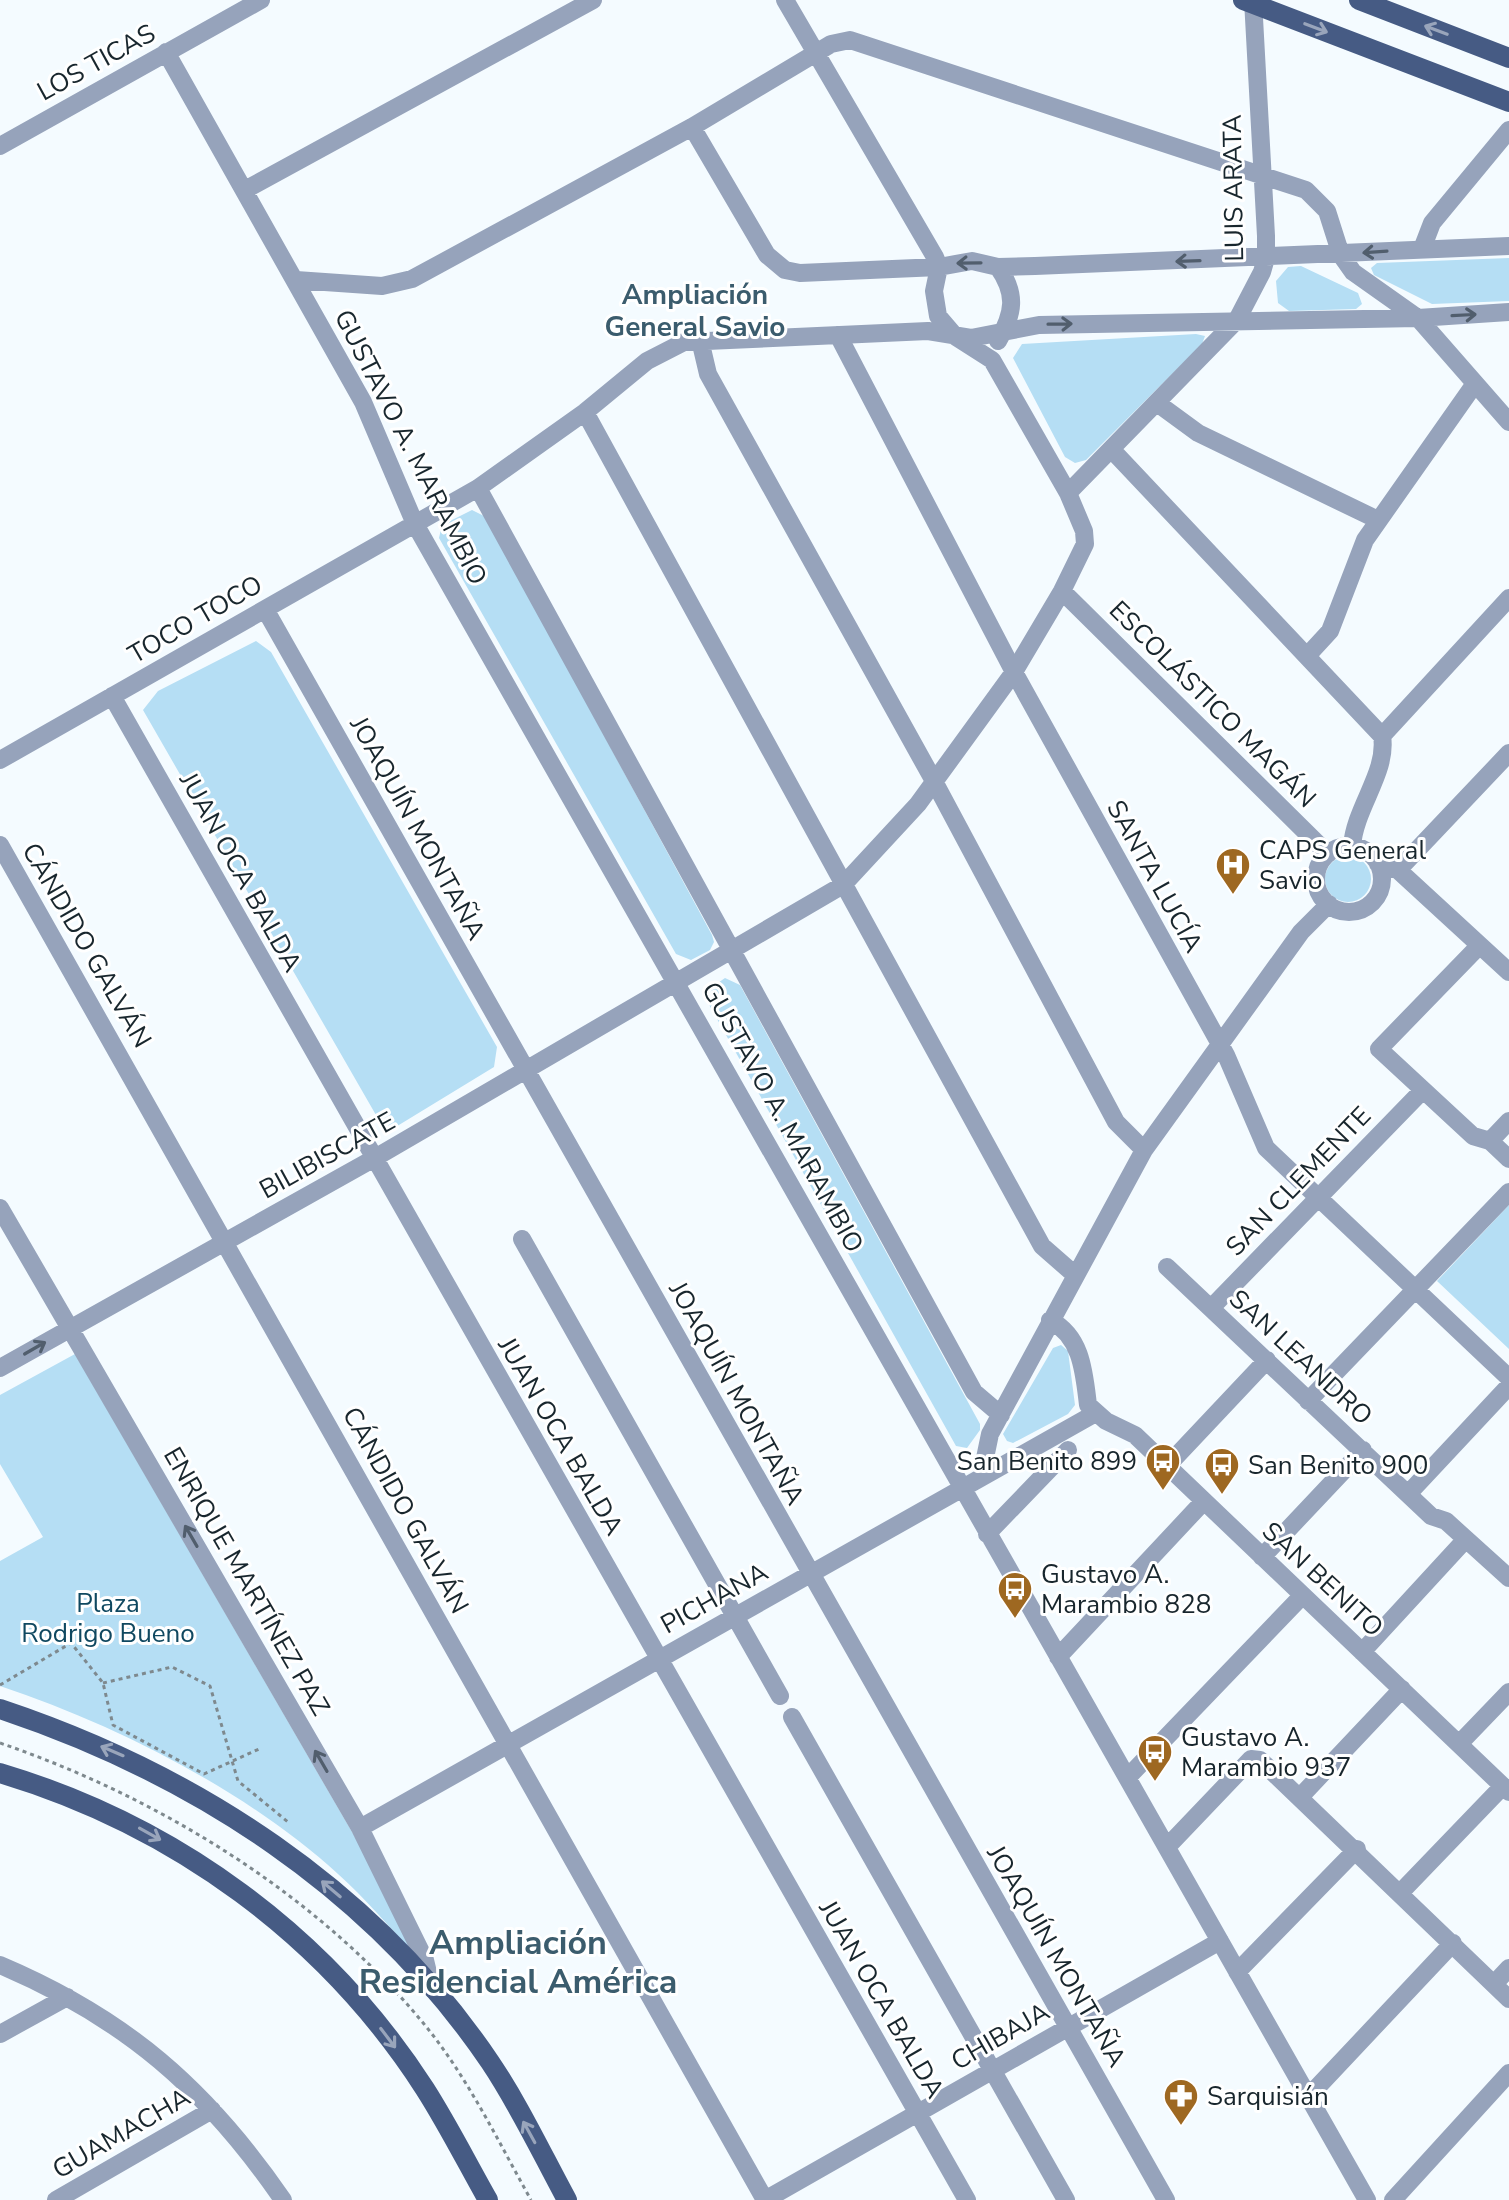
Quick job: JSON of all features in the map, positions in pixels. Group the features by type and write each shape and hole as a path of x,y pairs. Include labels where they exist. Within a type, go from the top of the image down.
{"main road":[{"path":"1359,0 1509,58"},
{"path":"1250,1 1509,102"},
{"path":"0,1709 116,1752 189,1788 249,1827 349,1903 432,1989 492,2065 567,2200"},
{"path":"0,1773 95,1807 165,1843 249,1897 296,1938 343,1984 403,2058 488,2200"}],"street":[{"name":"LOS TICAS","path":"0,146 261,0"},
{"path":"245,190 593,0"},
{"path":"785,0 939,267 934,291 938,316 956,337 992,360"},
{"name":"LUIS ARATA","path":"1068,493 1237,320 1266,258 1250,1"},
{"path":"296,280 382,286 402,283 692,127 837,41 850,40 1306,190 1327,211 1341,255 1366,284 1418,318 1509,422"},
{"name":"GUSTAVO A. MARAMBIO","path":"166,52 372,420 415,524 1367,2200"},
{"path":"692,127 767,255 785,270 800,273 939,267 972,261 998,267 1509,246"},
{"path":"1422,249 1432,223 1509,130"},
{"path":"992,360 992,351 1013,311 1013,300 998,267"},
{"path":"956,337 1001,335 1039,325 1418,318 1509,312"},
{"name":"TOCO TOCO","path":"0,760 478,488 672,346 700,340 928,331 956,337"},
{"name":"SANTA LUCÍA","path":"838,335 1014,672 1219,1044 1266,1148 1315,1198 1509,1378"},
{"path":"700,340 708,374 935,783 1116,1122 1144,1150"},
{"name":"BILIBISCATE","path":"0,1368 526,1072 843,885 935,783 1014,672 1062,591 1085,544 1084,531 1068,493 992,360"},
{"path":"1307,656 1330,631 1356,560 1378,520 1474,385"},
{"path":"1157,403 1198,433 1378,520"},
{"path":"585,412 1042,1246 1074,1274"},
{"path":"1112,450 1382,736"},
{"path":"478,488 974,1392 1001,1415"},
{"name":"ESCOLÁSTICO MAGÁN","path":"1062,591 1328,854"},
{"path":"1352,846 1357,814 1382,761 1382,736 1509,598"},
{"name":"JOAQUÍN MONTAÑA","path":"265,609 1166,2200"},
{"name":"JUAN OCA BALDA","path":"112,696 967,2200"},
{"path":"1398,870 1509,753"},
{"name":"CÁNDIDO GALVÁN","path":"0,845 227,1241 507,1746 765,2200"},
{"path":"1416,885 1390,890 1372,903 1353,911 1329,904 1319,891 1317,869 1328,854 1352,846 1362,849 1378,864 1398,870 1416,885 1479,946 1508,968"},
{"path":"1372,903 1381,884 1378,864"},
{"path":"988,1471 986,1443 1074,1274 1144,1150 1301,932 1329,904"},
{"path":"1479,946 1379,1049 1473,1136 1490,1141 1509,1159"},
{"name":"SAN CLEMENTE","path":"1211,1308 1423,1090"},
{"path":"1490,1141 1509,1121"},
{"path":"1308,1401 1509,1192"},
{"name":"ENRIQUE MARTÍNEZ PAZ","path":"0,1208 360,1828 425,1960 432,1989"},
{"path":"522,1239 780,1696"},
{"name":"SAN LEANDRO","path":"1167,1267 1431,1516 1446,1521 1509,1578"},
{"path":"1050,1320 1064,1327 1075,1340 1088,1405 1094,1414"},
{"path":"1167,1466 1267,1360"},
{"path":"1408,1494 1509,1386"},
{"name":"PICHANA","path":"360,1828 988,1471 1094,1414"},
{"name":"SAN BENITO","path":"1094,1414 1135,1435 1506,1789"},
{"path":"987,1534 1068,1450"},
{"path":"1262,1557 1363,1450"},
{"path":"1058,1657 1204,1501"},
{"path":"1362,1652 1466,1539"},
{"path":"1128,1777 1302,1596"},
{"path":"1300,1797 1402,1689"},
{"path":"1459,1744 1509,1692"},
{"path":"792,1717 1066,2200"},
{"path":"1167,1847 1251,1759 1260,1760 1357,1849 1509,1999"},
{"path":"1401,1892 1506,1789"},
{"path":"1237,1972 1357,1849"},
{"name":"CHIBAJA","path":"765,2200 1220,1941"},
{"path":"1309,2096 1453,1943"},
{"path":"0,1965 67,1997 125,2031 156,2055 212,2110 283,2200"},
{"path":"1494,1984 1509,1968"},
{"path":"0,2034 67,1997"},
{"path":"1393,2200 1508,2078"},
{"name":"GUAMACHA","path":"56,2200 212,2110"}],"path":[{"path":"0,1685 71,1643 103,1683 113,1725 204,1774 259,1749"},
{"path":"103,1683 172,1667 210,1686 238,1781 288,1822"}],"green space":[{"path":"1509,258 1509,301 1432,304 1374,275 1371,268 1377,263"},
{"path":"1301,266 1358,293 1362,304 1356,309 1289,311 1278,303 1276,281 1288,267"},
{"path":"1205,336 1202,344 1086,460 1075,463 1065,457 1013,358 1022,344"},
{"path":"472,510 486,517 712,935 714,942 710,950 691,960 676,954 439,538 442,525"},
{"path":"256,641 271,652 497,1047 494,1067 394,1128 380,1122 143,710 158,691"},
{"path":"1348,856 1364,863 1371,879 1364,895 1348,902 1332,895 1325,879 1332,863"},
{"path":"725,978 740,985 980,1424 980,1430 967,1448 956,1446 707,1001 712,987"},
{"path":"1509,1205 1509,1349 1437,1281"},
{"path":"1061,1345 1068,1351 1075,1405 1068,1414 1013,1443 1007,1441 1003,1434 1053,1348"},
{"name":"Plaza Rodrigo Bueno","path":"75,1354 366,1856 414,1953 338,1874 263,1815 222,1788 89,1720 0,1686 0,1561 43,1537 0,1464 0,1395"}],"place":[{"name":"CAPS General Savio","path":"1233,896"},
{"name":"San Benito 899","path":"1163,1492"},
{"name":"San Benito 900","path":"1222,1496"},
{"name":"Gustavo A. Marambio 828","path":"1015,1620"},
{"name":"Gustavo A. Marambio 937","path":"1155,1783"},
{"name":"Sarquisián","path":"1181,2127"}],"district":[{"name":"Ampliación General Savio","path":"695,310"},
{"name":"Ampliación Residencial América","path":"518,1962"}]}
